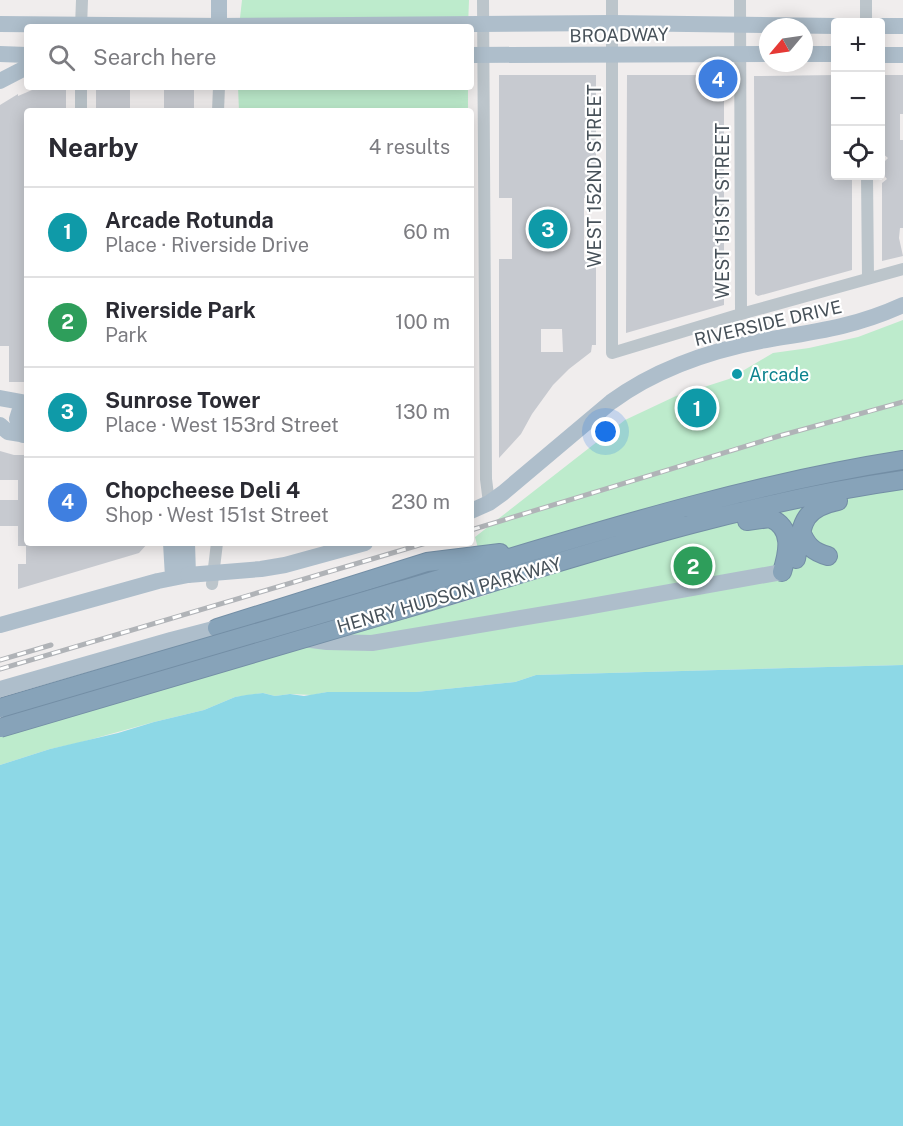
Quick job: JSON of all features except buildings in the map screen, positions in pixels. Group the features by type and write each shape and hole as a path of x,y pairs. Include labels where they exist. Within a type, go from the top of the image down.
{"highway":[{"name":"HENRY HUDSON PARKWAY","path":"0,708 730,495 903,460"},
{"name":"HENRY HUDSON PARKWAY","path":"0,728 659,534 795,500 898,481"},
{"path":"782,572 794,564 801,531 807,517 819,506 853,499 898,481"},
{"path":"659,534 716,529 770,518 781,526 788,540 788,554 782,572"},
{"path":"801,531 804,540 813,550 828,556"},
{"path":"217,628 427,562 472,555 540,549"}],"main road":[{"path":"219,0 219,24"},
{"name":"BROADWAY","path":"474,24 612,23 831,26"},
{"name":"BROADWAY","path":"0,24 24,25"},
{"path":"885,26 903,26"},
{"path":"0,54 24,55"},
{"name":"BROADWAY","path":"477,55 759,54"},
{"path":"813,54 831,54"},
{"path":"885,54 903,55"},
{"path":"0,81 24,69"},
{"name":"RIVERSIDE DRIVE","path":"474,510 489,503 527,474 611,402 649,378 719,352 771,339 852,325 903,305"},
{"path":"0,398 24,403 17,419 24,433"},
{"path":"0,425 8,432 24,435"},
{"path":"172,546 180,576"},
{"path":"180,576 186,546"},
{"path":"0,625 180,576 285,565 354,546"},
{"path":"192,635 211,635 326,651 356,648 372,643 782,572"},
{"path":"0,689 217,628 327,642 372,643"}],"street":[{"path":"81,24 82,0"},
{"path":"483,0 483,24 477,55 486,479 489,503"},
{"name":"WEST 152ND STREET","path":"612,0 612,353"},
{"name":"WEST 151ST STREET","path":"740,0 741,314"},
{"path":"866,0 866,18"},
{"path":"81,90 81,108"},
{"path":"218,108 219,90"},
{"path":"867,180 868,278"},
{"name":"RIVERSIDE DRIVE","path":"612,353 903,269"},
{"path":"212,584 216,546"}],"green space":[{"path":"242,0 469,0 468,24 239,24"},
{"path":"238,90 468,90 468,108 239,108"},
{"path":"903,320 903,665 536,675 515,682 416,692 327,692 312,695 275,696 263,693 235,697 204,710 50,749 0,765 0,735 490,594 475,537 625,420 676,396 729,379 773,353 858,337"}],"water":[{"path":"903,665 903,1126 0,1126 0,765 50,749 204,710 235,697 263,693 275,696 290,694 304,696 327,692 416,692 515,682 536,675"}],"railway":[{"path":"474,529 779,436 903,402"},
{"path":"0,669 416,546"},
{"path":"0,660 51,645"}],"place":[{"name":"Chopcheese Deli 4","path":"718,79"},
{"name":"Sunrose Tower","path":"548,229"},
{"name":"Arcade","path":"737,374"},
{"name":"Arcade Rotunda","path":"697,408"},
{"name":"Riverside Park","path":"693,566"}]}
